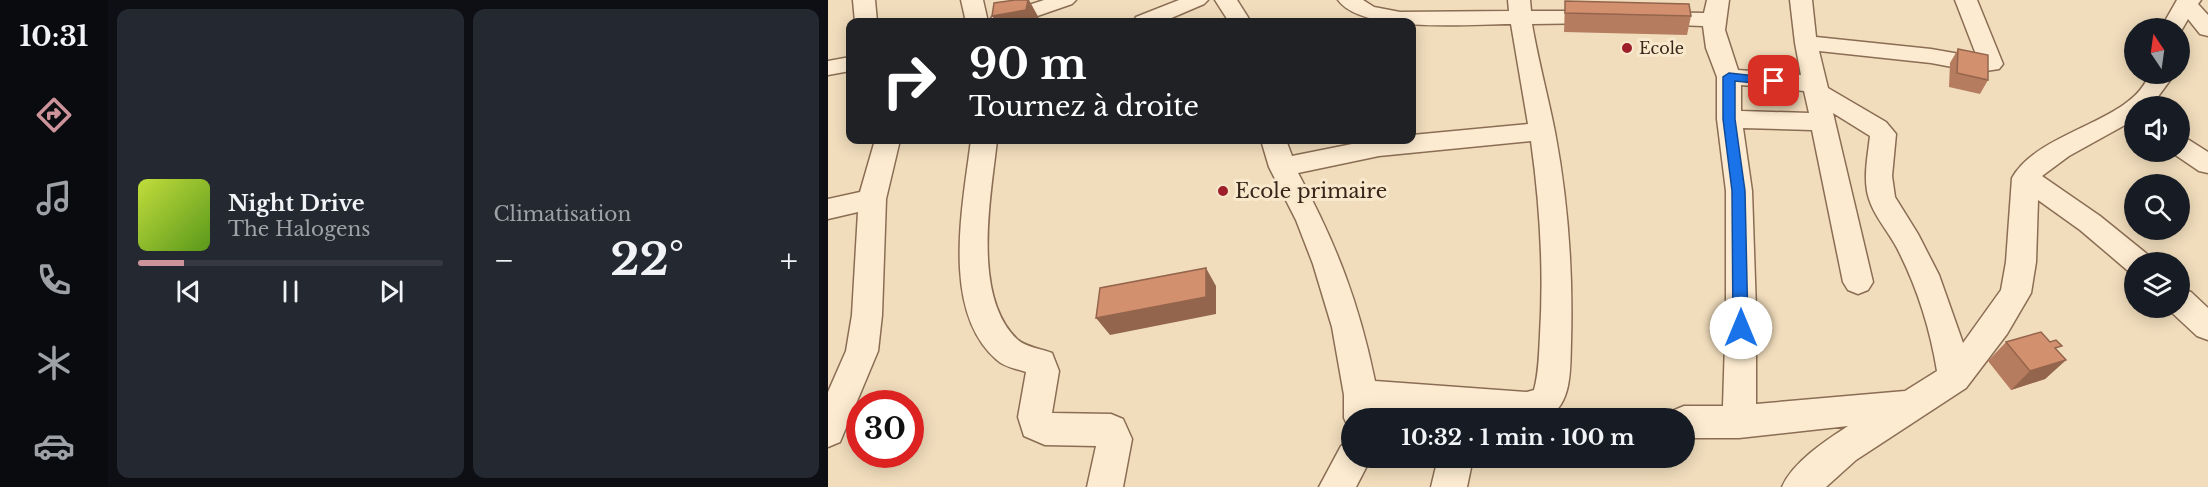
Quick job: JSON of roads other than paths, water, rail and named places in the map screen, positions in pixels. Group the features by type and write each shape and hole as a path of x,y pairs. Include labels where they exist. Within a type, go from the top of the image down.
{"street":[{"path":"864,0 866,18"},
{"path":"972,0 975,18"},
{"path":"1012,18 1065,0"},
{"path":"1154,18 1197,0"},
{"path":"1226,0 1237,18"},
{"path":"1349,0 1367,12 1400,18 1520,9 1630,18 1715,10 1714,34 1729,77 1729,119 1739,191 1741,309 1739,423"},
{"path":"1802,0 1806,42 1858,282"},
{"path":"1806,42 1931,56 1979,65 1991,64 1966,0"},
{"path":"2178,18 2188,1 2208,29"},
{"path":"1515,408 1539,407 1546,400 1552,386 1556,321 1551,196 1520,9"},
{"path":"828,68 846,65"},
{"path":"1729,77 1817,88 1883,135 1879,181 1882,198 1927,280 1948,338 1954,378"},
{"path":"1800,487 1844,448 1954,378 1996,325 2016,293 2021,262 2025,178 2036,165 2054,153 2124,117"},
{"path":"1729,119 1823,122"},
{"path":"1416,143 1542,131"},
{"path":"828,431 862,351 867,315 872,199 886,144"},
{"path":"984,144 973,244 979,304 993,335 1008,352 1041,363 1045,374 1033,415 1036,425 1045,429 1111,430 1115,439 1105,487"},
{"path":"1275,144 1282,167 1310,220 1328,264 1348,327 1361,407 1397,408"},
{"path":"1282,167 1379,147 1410,144"},
{"path":"2190,152 2208,164"},
{"path":"2025,178 2080,216 2125,252"},
{"path":"828,209 872,199"},
{"path":"2190,310 2208,327"},
{"path":"1695,422 1739,423 1852,410 1912,406"},
{"path":"1337,487 1347,468"},
{"path":"1449,487 1454,468"}],"place":[{"name":"Ecole","path":"1627,48"},
{"name":"Ecole primaire","path":"1223,191"}]}
